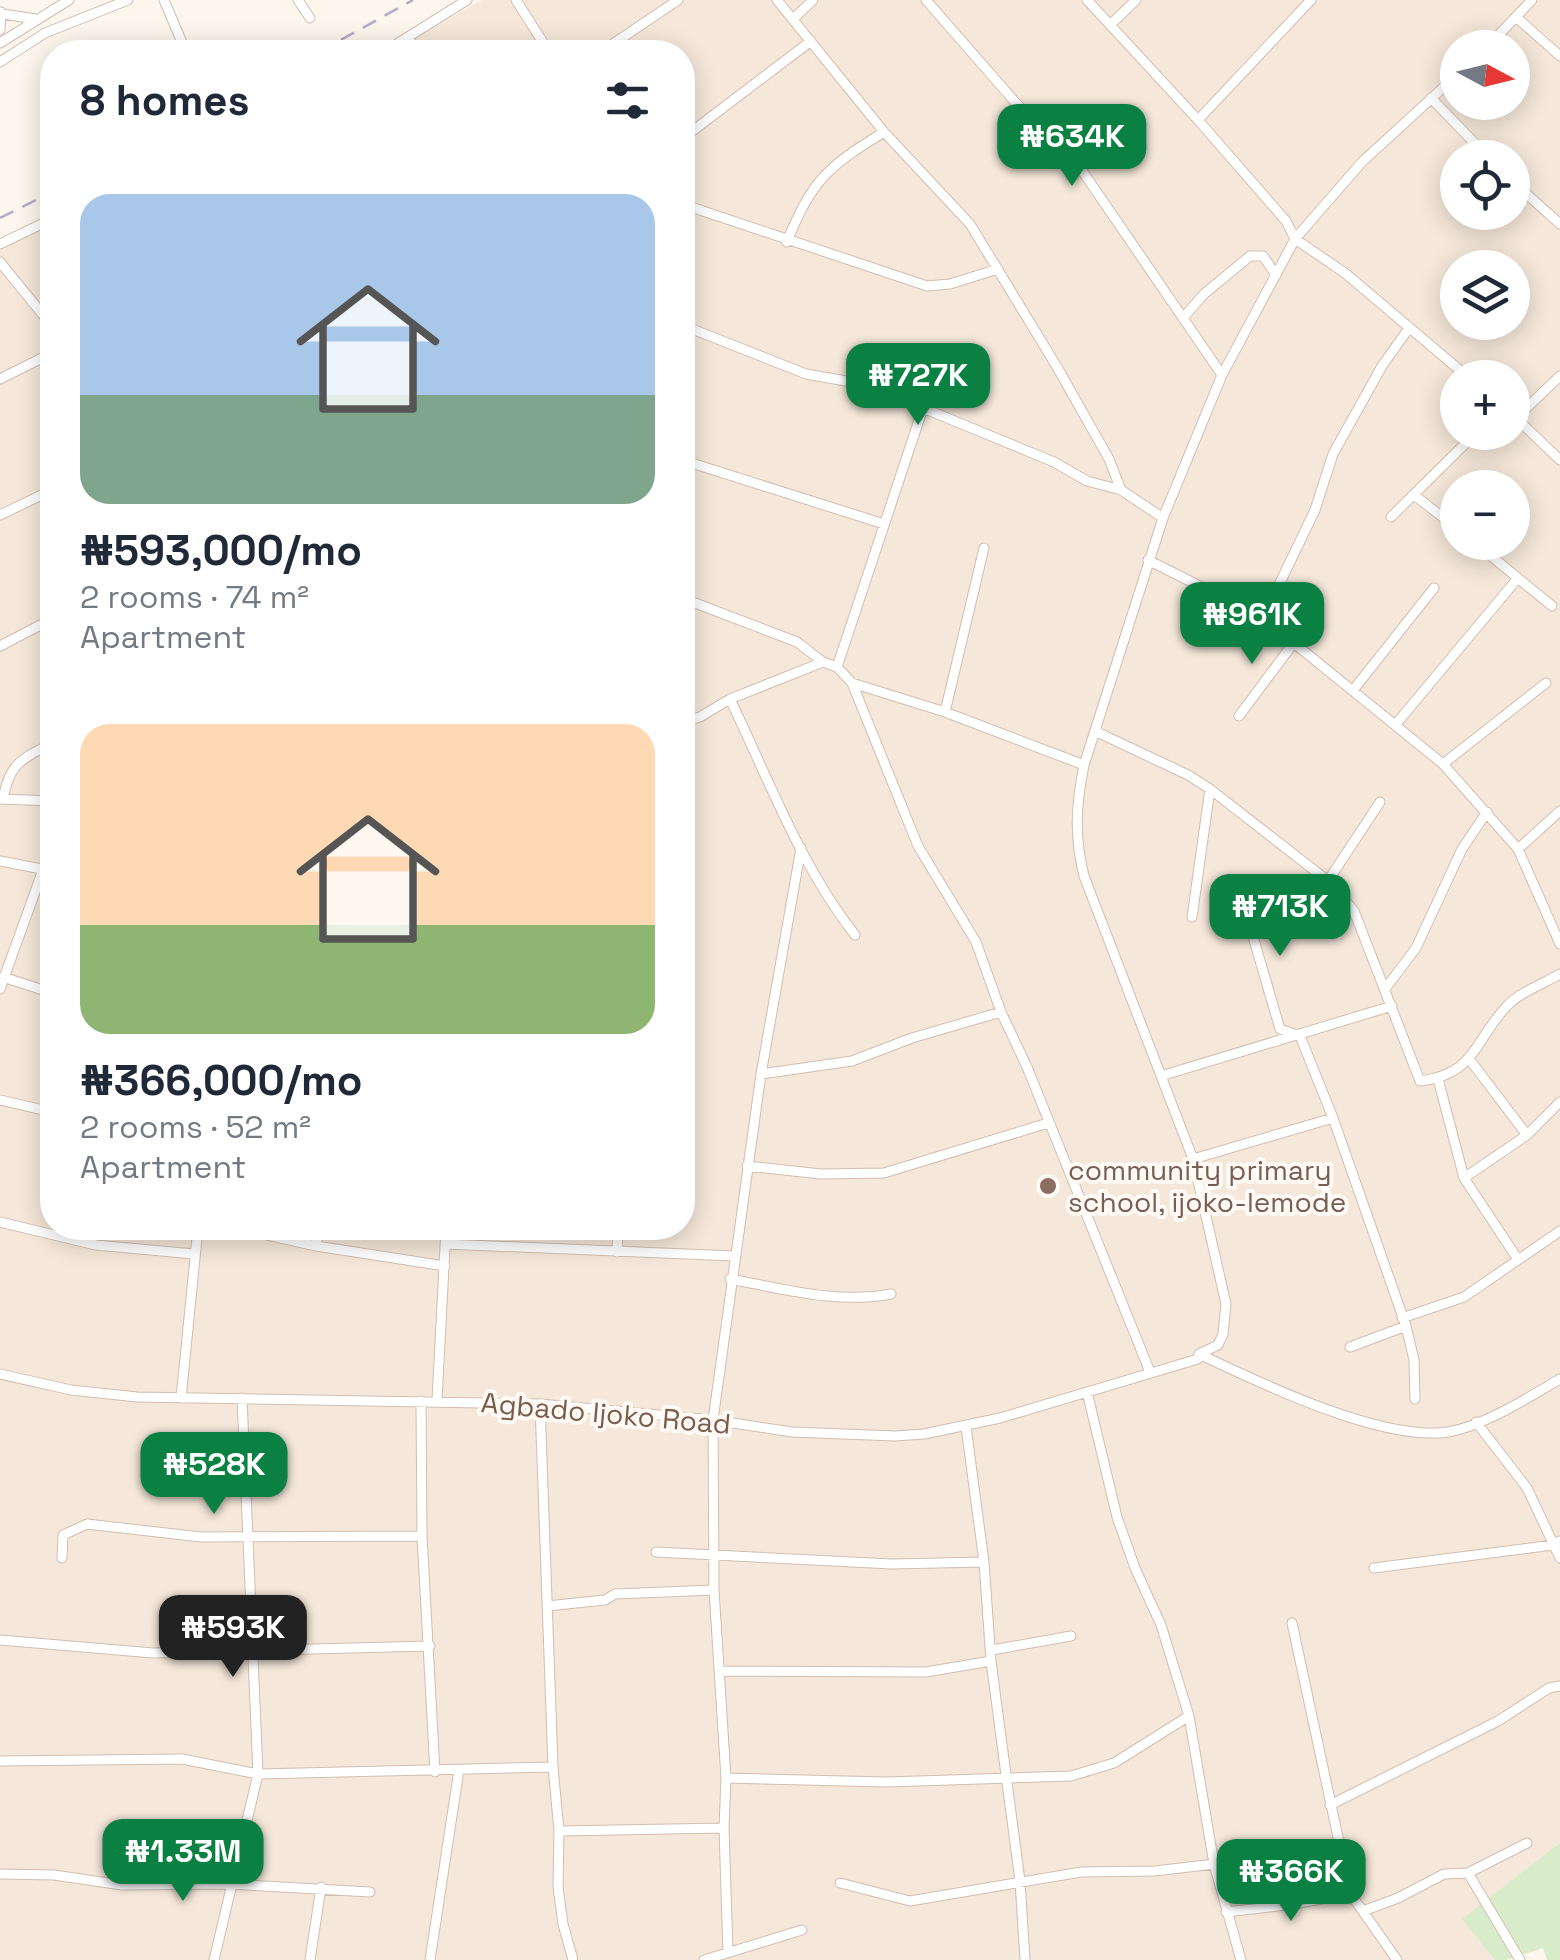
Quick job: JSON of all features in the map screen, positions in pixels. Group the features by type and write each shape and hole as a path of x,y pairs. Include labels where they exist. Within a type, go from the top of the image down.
{"street":[{"path":"0,43 69,0"},
{"path":"0,62 35,38 128,0"},
{"path":"164,0 181,40"},
{"path":"298,0 310,18"},
{"path":"409,39 467,0"},
{"path":"516,0 541,40"},
{"path":"619,40 678,0"},
{"path":"777,0 884,132 970,224 1100,443 1122,490"},
{"path":"794,18 813,0"},
{"path":"926,0 1015,102 1083,172 1222,375"},
{"path":"1086,0 1198,120 1286,221 1295,238 1344,273 1447,360"},
{"path":"1110,24 1136,0"},
{"path":"1198,120 1311,0"},
{"path":"1503,30 1532,0"},
{"path":"0,30 2,12 35,19"},
{"path":"16,14 35,38"},
{"path":"1516,16 1560,56"},
{"path":"695,129 811,42"},
{"path":"1199,1354 1218,1345 1226,1304 1193,1159 1098,918 1077,849 1076,815 1084,764 1148,560 1222,375 1295,238 1354,169 1440,90"},
{"path":"1431,98 1472,140"},
{"path":"787,242 800,208 824,174 884,132"},
{"path":"1530,196 1560,224"},
{"path":"695,208 927,286 950,284 998,270"},
{"path":"0,244 40,225"},
{"path":"1183,318 1204,294 1250,256 1263,256 1276,275"},
{"path":"0,262 40,311"},
{"path":"1263,618 1315,510 1333,454 1382,366 1410,328"},
{"path":"695,330 806,374 846,382 923,408 1054,462 1086,481 1122,490 1163,518"},
{"path":"0,379 40,359"},
{"path":"1530,402 1560,376"},
{"path":"837,667 923,408"},
{"path":"1530,430 1560,460"},
{"path":"1391,517 1459,450"},
{"path":"695,464 884,524"},
{"path":"1414,495 1440,516"},
{"path":"0,515 40,496"},
{"path":"945,712 984,548"},
{"path":"1148,560 1263,618 1443,764 1518,849 1560,944"},
{"path":"1496,560 1552,606"},
{"path":"1396,724 1518,578"},
{"path":"1354,688 1434,588"},
{"path":"695,603 797,642 823,662 837,667 852,682 918,846 976,942 1001,1012 1150,1372"},
{"path":"0,646 40,626"},
{"path":"1239,716 1295,641"},
{"path":"695,718 730,699 823,662"},
{"path":"852,682 1084,764"},
{"path":"1443,764 1546,683"},
{"path":"730,699 801,848 831,905 854,935"},
{"path":"1097,732 1210,789 1328,881 1354,911 1420,1081 1438,1079 1470,1060 1507,1005 1560,974"},
{"path":"40,751 13,767 1,799 40,801"},
{"path":"1192,917 1210,789"},
{"path":"1328,881 1380,802"},
{"path":"1518,849 1560,811"},
{"path":"1386,989 1416,948 1462,848 1487,812"},
{"path":"728,1952 726,1778 714,1590 713,1420 730,1279 801,848"},
{"path":"0,862 40,869"},
{"path":"40,889 1,981 40,989"},
{"path":"1242,898 1280,1030 1300,1036"},
{"path":"1161,1076 1392,1006"},
{"path":"762,1074 852,1061 912,1038 1001,1012"},
{"path":"1300,1036 1404,1322 1414,1360 1415,1399"},
{"path":"1470,1060 1527,1135"},
{"path":"1438,1079 1464,1178 1517,1258"},
{"path":"0,1100 40,1109"},
{"path":"1464,1178 1527,1135 1560,1102"},
{"path":"1193,1159 1333,1118"},
{"path":"748,1166 821,1174 884,1173 1048,1123"},
{"path":"0,1222 40,1232"},
{"path":"1350,1347 1464,1296 1560,1231"},
{"path":"75,1240 194,1254"},
{"path":"181,1398 196,1240"},
{"path":"289,1240 444,1266"},
{"path":"316,1246 317,1240"},
{"path":"437,1400 445,1240"},
{"path":"616,1252 617,1240"},
{"path":"445,1244 734,1256"},
{"path":"730,1279 813,1295 864,1299 890,1294"},
{"path":"1199,1354 1263,1383 1384,1426 1446,1432 1476,1422 1560,1379"},
{"name":"Agbado Ijoko Road","path":"1,1376 71,1390 181,1398 540,1404 713,1420 829,1436 924,1434 966,1427 1198,1358 1199,1354"},
{"path":"1086,1392 1117,1517 1134,1568 1161,1625 1189,1716 1214,1864 1241,1960"},
{"path":"214,1960 258,1774 242,1398"},
{"path":"421,1401 422,1536 436,1772"},
{"path":"540,1404 553,1766 559,1830 558,1887 573,1960"},
{"path":"1476,1422 1526,1488 1557,1543 1560,1558"},
{"path":"966,1427 1026,1960"},
{"path":"62,1558 63,1534 86,1524 201,1538 248,1534 422,1536"},
{"path":"1374,1568 1557,1543"},
{"path":"656,1552 892,1564 984,1562"},
{"path":"546,1606 605,1600 616,1594 714,1590"},
{"path":"1292,1623 1350,1893 1396,1960"},
{"path":"720,1671 926,1672 1071,1636"},
{"path":"0,1640 153,1653 430,1646"},
{"path":"1330,1805 1498,1721 1549,1688 1560,1686"},
{"path":"726,1778 887,1782 1007,1775 1071,1776 1114,1763 1189,1716"},
{"path":"0,1762 182,1760 258,1774 553,1766"},
{"path":"430,1960 459,1770"},
{"path":"559,1830 724,1828"},
{"path":"1362,1911 1444,1874 1468,1873 1527,1843"},
{"path":"840,1883 910,1901 1081,1872 1214,1864"},
{"path":"1468,1873 1520,1960"},
{"path":"0,1874 54,1875 122,1885 230,1884 370,1892"},
{"path":"310,1960 320,1887"},
{"path":"1226,1912 1350,1893"},
{"path":"704,1960 802,1930"}],"shaded area":[{"path":"482,0 1560,0 1560,1843 1463,1919 1495,1960 0,1960 0,250 40,231 40,1240 695,1240 695,40 412,40"}],"green space":[{"path":"1560,1843 1560,1960 1547,1960 1543,1948 1495,1960 1462,1919"}],"railway":[{"path":"341,40 413,0"},
{"path":"0,218 40,198"}],"place":[{"name":"community primary school, ijoko-lemode","path":"1048,1186"}]}
